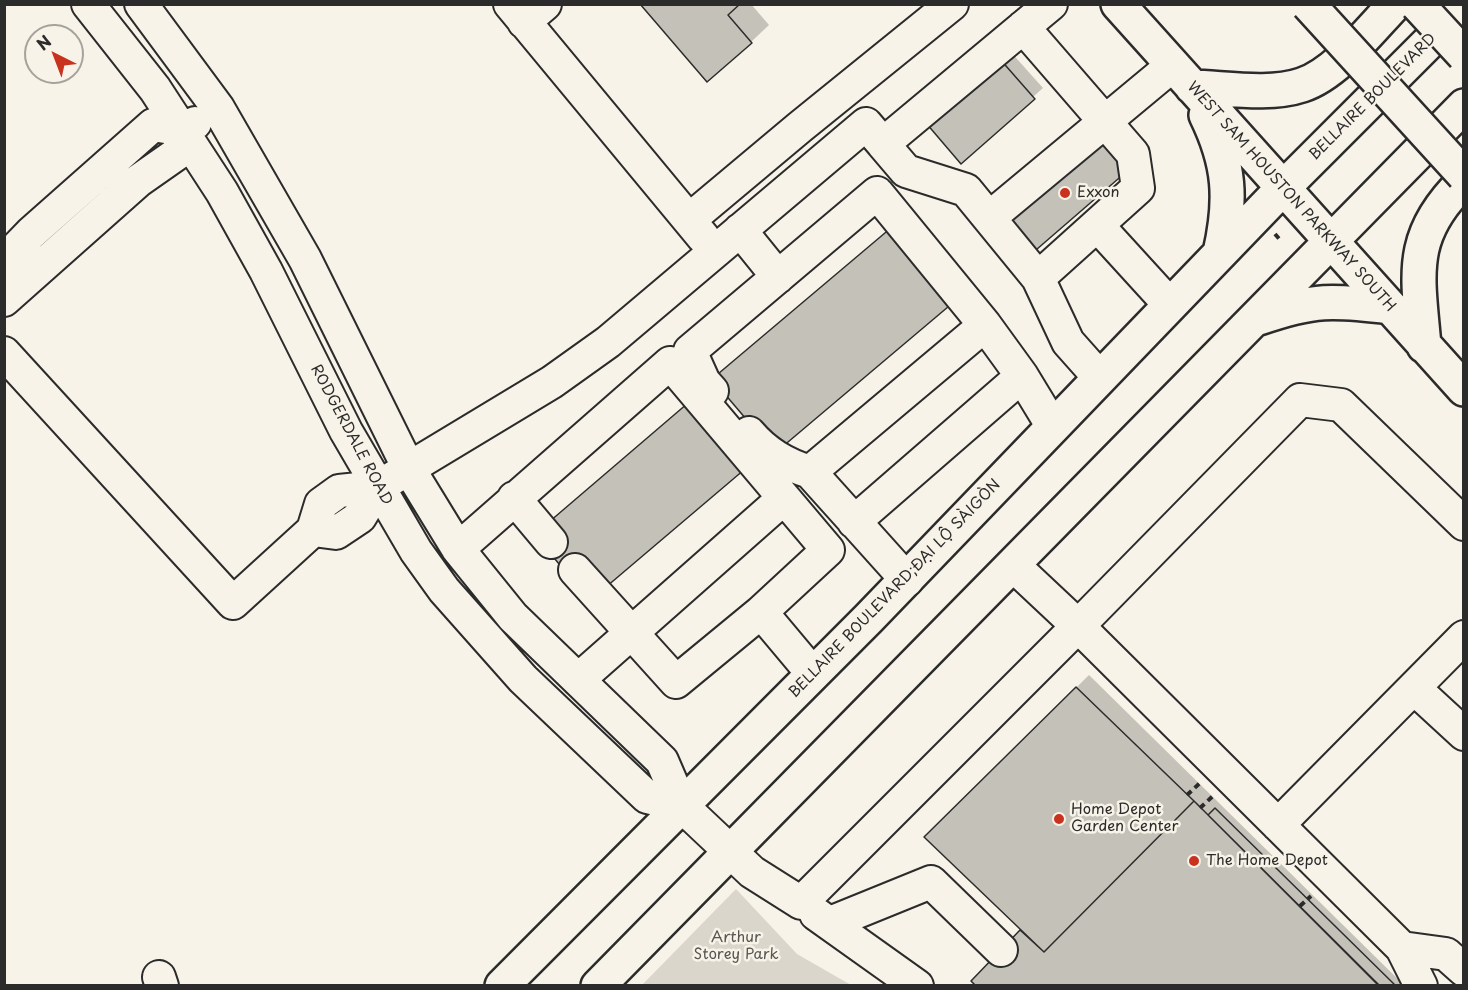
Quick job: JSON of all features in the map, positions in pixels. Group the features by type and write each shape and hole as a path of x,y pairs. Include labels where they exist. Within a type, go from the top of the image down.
{"main road":[{"name":"WEST SAM HOUSTON PARKWAY SOUTH","path":"1118,4 1464,388"},
{"path":"1308,4 1464,175"},
{"path":"1183,76 1268,89 1302,85 1329,70 1395,4"},
{"path":"1417,4 1464,55"},
{"name":"BELLAIRE BOULEVARD","path":"1283,188 1464,7"},
{"path":"1183,76 1219,142 1224,162 1228,202 1220,253"},
{"path":"598,986 1464,106"},
{"path":"1424,346 1418,270 1424,233 1451,192 1464,181"},
{"name":"BELLAIRE BOULEVARD;ĐẠI LỘ SÀIGÒN","path":"502,986 907,580 1283,188"},
{"path":"1254,319 1295,306 1324,301 1390,308"}],"street":[{"name":"RODGERDALE ROAD","path":"88,4 184,130 266,271 346,431 378,488 444,590 523,679 647,797 681,805"},
{"path":"141,4 218,108 305,259 409,469 458,549 513,617 662,761 681,805 729,852 752,873 801,903 917,986"},
{"path":"689,220 952,4"},
{"path":"883,144 1051,4"},
{"path":"527,10 715,252"},
{"path":"1023,27 1133,154 1138,188 1038,278"},
{"path":"989,218 1105,122 1183,76"},
{"path":"4,300 138,182 177,153 184,130 218,108"},
{"path":"4,352 233,603 313,530 321,504 339,491 378,488 580,362 608,342 866,124 906,171 966,190 1038,278 1068,342 1100,378"},
{"path":"4,261 31,233 153,125 184,130"},
{"path":"907,580 810,472 789,465 764,450 704,382 690,351 877,193 985,325 1022,376 1053,427"},
{"path":"1097,225 1170,305"},
{"path":"740,230 778,277"},
{"path":"31,233 54,256"},
{"path":"810,472 985,325"},
{"path":"458,549 670,363 828,550 761,612 676,682 575,570"},
{"path":"854,522 1022,376"},
{"path":"801,903 1300,400 1341,405 1464,524"},
{"path":"514,498 551,542"},
{"path":"578,680 784,498"},
{"path":"1013,565 1402,948 1421,986"},
{"path":"761,612 813,674"},
{"path":"1278,825 1464,637"},
{"path":"1414,688 1460,723"},
{"path":"830,923 931,882 1001,950"},
{"path":"1402,948 1446,954 1464,970"}],"green space":[{"name":"Arthur Storey Park","path":"736,889 797,954 851,985 642,985"}],"building":[{"path":"640,4 740,4 728,15 752,43 707,82"},
{"path":"999,58 1035,99 961,164 926,123"},
{"name":"Exxon","path":"1101,130 1133,166 1029,256 998,219"},
{"path":"892,227 955,301 775,453 712,379"},
{"path":"688,403 745,469 606,587 569,576 545,547 549,522"},
{"name":"Home Depot Garden Center","path":"1076,687 1194,801 1044,952 924,837"},
{"name":"The Home Depot","path":"1194,801 1380,986 976,986 971,981 1020,930 1044,952"},
{"path":"1215,808 1396,986 1379,986 1208,815"}],"place":[{"name":"Exxon","path":"1065,193"},
{"name":"Home Depot Garden Center","path":"1059,819"},
{"name":"The Home Depot","path":"1194,861"}]}
